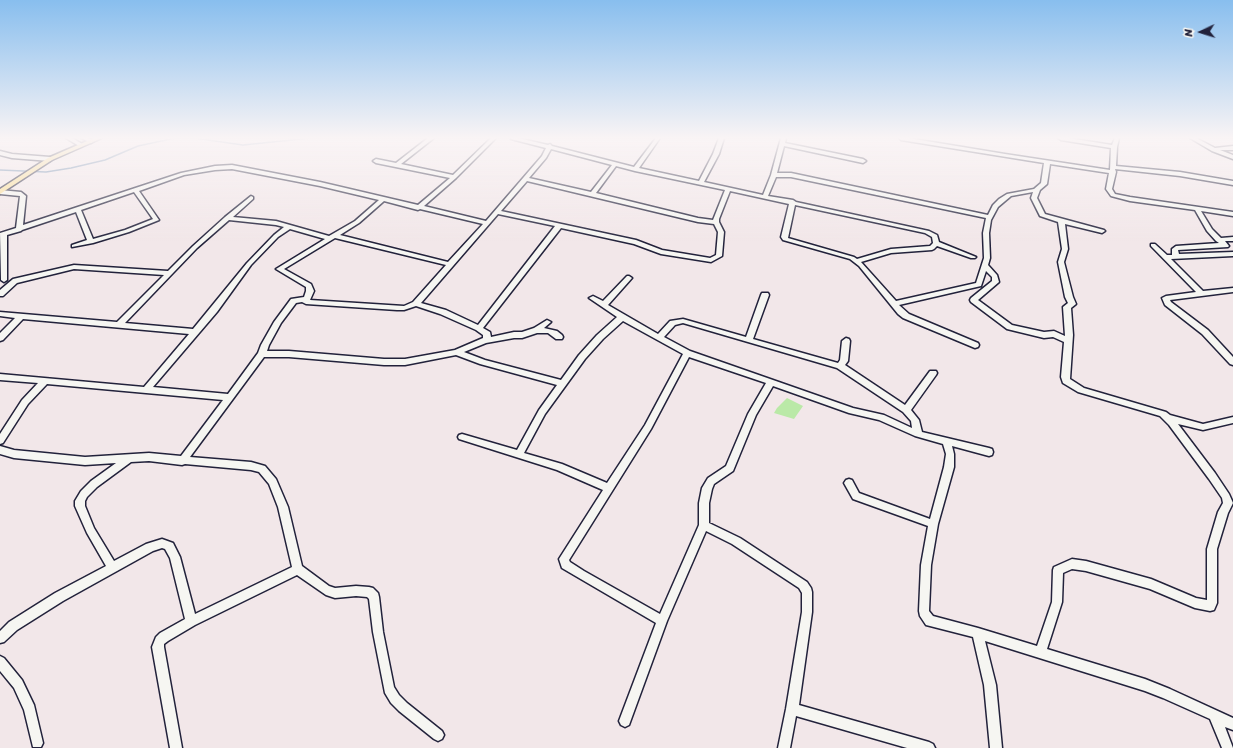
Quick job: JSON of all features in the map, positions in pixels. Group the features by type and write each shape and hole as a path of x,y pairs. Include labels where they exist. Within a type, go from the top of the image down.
{"main road":[{"path":"0,192 29,173"}],"street":[{"path":"4,280 2,235 188,173"},
{"path":"264,173 297,179 487,223"},
{"path":"435,173 454,177"},
{"path":"418,208 458,173"},
{"path":"182,461 262,354 265,345 278,322 292,304 298,300 304,300 306,302 404,308 416,304 531,173"},
{"path":"593,194 608,173"},
{"path":"653,173 927,232 935,236 936,243"},
{"path":"701,183 706,173"},
{"path":"1046,173 1044,184 1035,193 1034,198 1042,215 1102,231"},
{"path":"1112,173 1108,189 1113,195 1130,199 1233,214"},
{"path":"1165,173 1233,183"},
{"path":"765,196 774,175 791,175 990,216"},
{"path":"526,179 698,220 716,222"},
{"path":"497,212 636,242 662,252 711,260 719,256 722,241 721,232 716,222 728,188"},
{"path":"74,246 127,231 156,220 135,190"},
{"path":"0,192 22,194 23,196 19,230"},
{"path":"894,304 977,286 979,284 987,258 986,233 990,216 995,206 1009,195 1035,193"},
{"path":"120,324 227,218 251,198"},
{"path":"306,302 310,291 309,286 279,269 333,237 364,216 383,199"},
{"path":"793,202 784,237 785,239 847,256 857,261 901,312 911,319 975,346"},
{"path":"1197,209 1205,225 1218,240 1233,253"},
{"path":"78,210 91,242"},
{"path":"227,218 276,223 450,264"},
{"path":"1040,652 1056,602 1058,590 1056,576 1058,570 1064,566 1072,564 1086,566 1151,584 1204,606 1210,606 1212,603 1212,549 1223,512 1228,503 1226,497 1212,476 1167,418 1158,412 1081,390 1069,383 1065,377 1068,341 1067,307 1072,304 1061,262 1065,248 1061,221"},
{"path":"147,389 214,310 249,264 276,236 290,226"},
{"path":"479,328 559,226"},
{"path":"1218,240 1233,239"},
{"path":"936,243 973,256"},
{"path":"857,261 891,252 929,248 934,246 936,243"},
{"path":"1153,245 1201,293"},
{"path":"1176,257 1174,249 1176,248 1224,245"},
{"path":"1166,257 1233,253"},
{"path":"984,265 995,276 996,282 974,300 1010,327 1044,335 1054,334 1068,341"},
{"path":"0,294 17,281 74,267 170,273"},
{"path":"604,305 629,278"},
{"path":"1233,290 1166,298 1166,300 1201,328 1233,362"},
{"path":"748,340 765,295"},
{"path":"593,298 622,317 687,353 852,411 881,417 918,434 989,452"},
{"path":"416,304 443,312 479,328 487,334 487,339 484,341"},
{"path":"0,314 194,332"},
{"path":"0,338 21,316"},
{"path":"519,454 542,412 564,384 582,357 600,336 622,317"},
{"path":"658,338 673,323 683,321 840,366 906,410 915,420 918,434"},
{"path":"262,354 289,354 384,362 404,362 456,352 484,341 514,335 522,335 537,330 547,322"},
{"path":"537,330 548,331 559,337"},
{"path":"840,366 844,361 846,341"},
{"path":"456,352 483,362 564,384"},
{"path":"662,621 580,574 564,562 565,556 648,427 687,353"},
{"path":"906,410 934,373"},
{"path":"0,377 229,397"},
{"path":"0,441 25,402 45,381"},
{"path":"625,721 662,621 683,576 704,525 704,503 707,488 714,478 730,468 752,414 771,382"},
{"path":"1167,418 1203,427 1233,420"},
{"path":"462,437 559,467 609,488"},
{"path":"947,442 950,460 933,524 926,565 924,611 925,616 930,621 978,633 1166,692 1233,724"},
{"path":"0,450 14,454 85,461 149,457 251,466 262,469 268,475 283,507 298,569 326,590 335,592 369,592 374,597 378,632 389,689 395,699 403,707 422,724 438,735"},
{"path":"112,567 90,530 80,506 80,501 84,494 94,484 129,458"},
{"path":"849,483 852,490 860,498 933,524"},
{"path":"704,525 736,542 803,585 807,592 807,612 792,709 784,748"},
{"path":"0,638 12,626 59,597 150,547 162,543 169,546 175,557 190,621"},
{"path":"176,748 170,705 158,647 160,641 164,636 190,621 298,569"},
{"path":"978,633 990,686 996,748"},
{"path":"0,662 18,684 30,709 37,743"},
{"path":"792,709 927,748"},
{"path":"1214,715 1228,748"}],"green space":[{"path":"787,398 803,406 794,419 774,413"}]}
